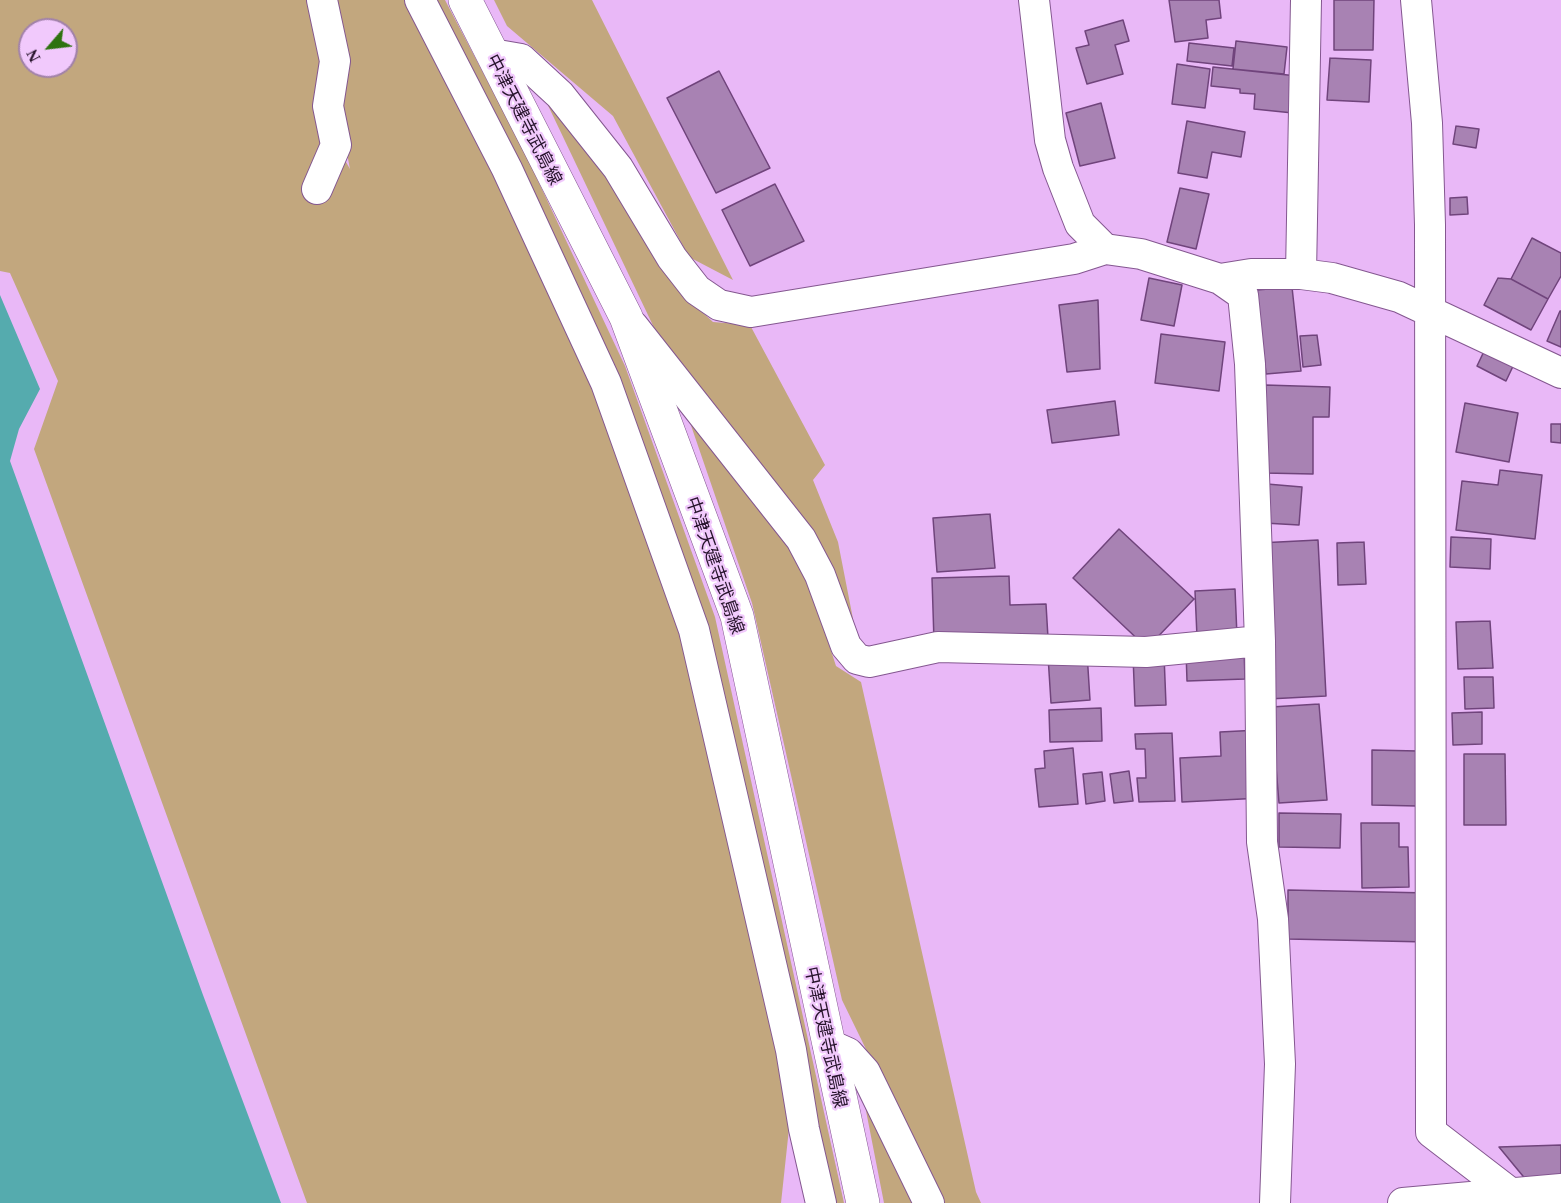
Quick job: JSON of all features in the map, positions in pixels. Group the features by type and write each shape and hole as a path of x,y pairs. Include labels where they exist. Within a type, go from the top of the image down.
{"main road":[{"name":"中津天建寺武島線","path":"465,0 626,317 737,616 863,1203"}],"street":[{"path":"317,189 336,145 328,106 335,61 322,0"},
{"path":"420,0 507,169 606,383 694,630 791,1050 804,1129 821,1203"},
{"path":"1034,0 1050,140 1058,168 1080,224 1105,249"},
{"path":"1300,274 1306,0"},
{"path":"1416,0 1428,134 1430,225 1428,308 1431,1132 1509,1192"},
{"path":"492,54 521,59 560,95 618,168 672,258 697,290 719,305 751,312 1074,259 1105,249 1141,254 1220,279 1243,295 1247,324 1260,641 1262,842 1273,919 1280,1064 1275,1203"},
{"path":"1220,279 1251,274 1300,274 1343,281 1428,308 1561,373"},
{"path":"626,317 801,539 820,575 846,646 857,659 869,662 938,647 1146,652 1260,641"},
{"path":"828,1044 848,1053 865,1072 929,1203"},
{"path":"1403,1203 1561,1189"}],"shaded area":[{"path":"0,0 312,0 325,54 318,113 350,169 338,107 337,0 411,0 601,388 688,633 791,1110 781,1203 307,1203 34,449 58,381 10,273 0,271"},
{"path":"428,0 445,0 524,151 625,366 715,617 844,1203 829,1203 700,627"},
{"path":"494,0 592,0 733,280 689,257 613,116 507,26"},
{"path":"544,97 618,183 675,287 713,322 750,325 825,465 813,480 838,542 854,624 658,336"},
{"path":"0,295 40,389 19,429 10,461 203,995 281,1203 0,1203"},
{"path":"685,408 798,549 836,666 861,682 976,1192 981,1203 941,1203 842,1000 752,603"},
{"path":"860,1080 916,1203 884,1203"}],"building":[{"path":"1169,0 1219,0 1221,18 1206,20 1208,38 1175,42"},
{"path":"1334,0 1374,0 1373,50 1334,50"},
{"path":"1123,20 1129,41 1115,45 1123,74 1087,84 1076,48 1089,45 1085,31"},
{"path":"1236,41 1287,47 1284,74 1233,69"},
{"path":"1189,43 1234,48 1232,66 1187,61"},
{"path":"1330,58 1371,60 1369,102 1327,100"},
{"path":"1177,64 1210,69 1205,108 1172,104"},
{"path":"1213,67 1297,76 1293,113 1254,109 1255,94 1240,93 1240,89 1211,86"},
{"path":"719,71 770,168 716,193 667,98"},
{"path":"1101,103 1115,158 1080,166 1066,113"},
{"path":"1187,121 1245,132 1241,157 1212,152 1207,178 1178,173"},
{"path":"1456,126 1479,129 1476,148 1453,144"},
{"path":"775,184 804,241 750,266 722,210"},
{"path":"1180,188 1209,194 1196,249 1167,242"},
{"path":"1467,197 1468,214 1450,215 1450,198"},
{"path":"1532,238 1561,253 1561,276 1548,299 1511,279"},
{"path":"1149,278 1182,285 1174,326 1141,320"},
{"path":"1498,278 1511,279 1548,299 1531,330 1484,305"},
{"path":"1292,287 1301,371 1266,374 1257,290"},
{"path":"1098,300 1100,369 1067,372 1059,305"},
{"path":"1561,311 1561,347 1547,341"},
{"path":"1161,334 1225,342 1219,391 1155,383"},
{"path":"1317,335 1321,365 1303,367 1300,336"},
{"path":"1487,345 1516,360 1506,381 1477,366"},
{"path":"1265,385 1330,387 1329,417 1313,417 1313,474 1264,473"},
{"path":"1115,401 1119,435 1052,443 1047,410"},
{"path":"1465,403 1518,413 1509,462 1456,452"},
{"path":"1551,424 1561,424 1561,443 1551,442"},
{"path":"1500,470 1542,475 1535,539 1456,530 1462,481 1498,485"},
{"path":"1267,484 1302,487 1299,525 1264,523"},
{"path":"990,514 995,568 937,572 933,518"},
{"path":"1119,529 1194,599 1147,648 1073,578"},
{"path":"1451,537 1491,539 1490,569 1450,567"},
{"path":"1318,540 1326,696 1268,699 1259,543"},
{"path":"1364,542 1366,584 1338,585 1337,543"},
{"path":"1009,576 1010,605 1046,604 1048,638 934,641 932,578"},
{"path":"1235,589 1237,636 1197,637 1195,591"},
{"path":"1490,621 1493,668 1458,669 1456,622"},
{"path":"1244,648 1245,679 1187,681 1186,651"},
{"path":"1087,653 1090,700 1051,703 1048,656"},
{"path":"1164,655 1166,705 1135,706 1133,656"},
{"path":"1464,677 1493,677 1494,708 1465,709"},
{"path":"1319,704 1327,800 1279,803 1271,707"},
{"path":"1101,708 1102,741 1050,742 1049,710"},
{"path":"1482,712 1482,744 1453,745 1452,713"},
{"path":"1259,730 1262,798 1182,802 1180,758 1221,756 1220,732"},
{"path":"1172,733 1175,801 1139,802 1137,778 1146,778 1145,749 1136,749 1135,734"},
{"path":"1073,748 1078,804 1039,807 1035,769 1045,768 1044,751"},
{"path":"1372,750 1418,751 1417,806 1372,805"},
{"path":"1464,754 1505,754 1506,825 1464,825"},
{"path":"1129,771 1133,801 1114,803 1110,774"},
{"path":"1102,772 1105,801 1086,804 1083,774"},
{"path":"1279,813 1341,814 1340,848 1279,847"},
{"path":"1361,823 1399,823 1399,847 1408,847 1409,887 1362,888"},
{"path":"1288,890 1429,893 1428,942 1288,939"},
{"path":"1561,1145 1561,1180 1527,1181 1499,1147"}]}
